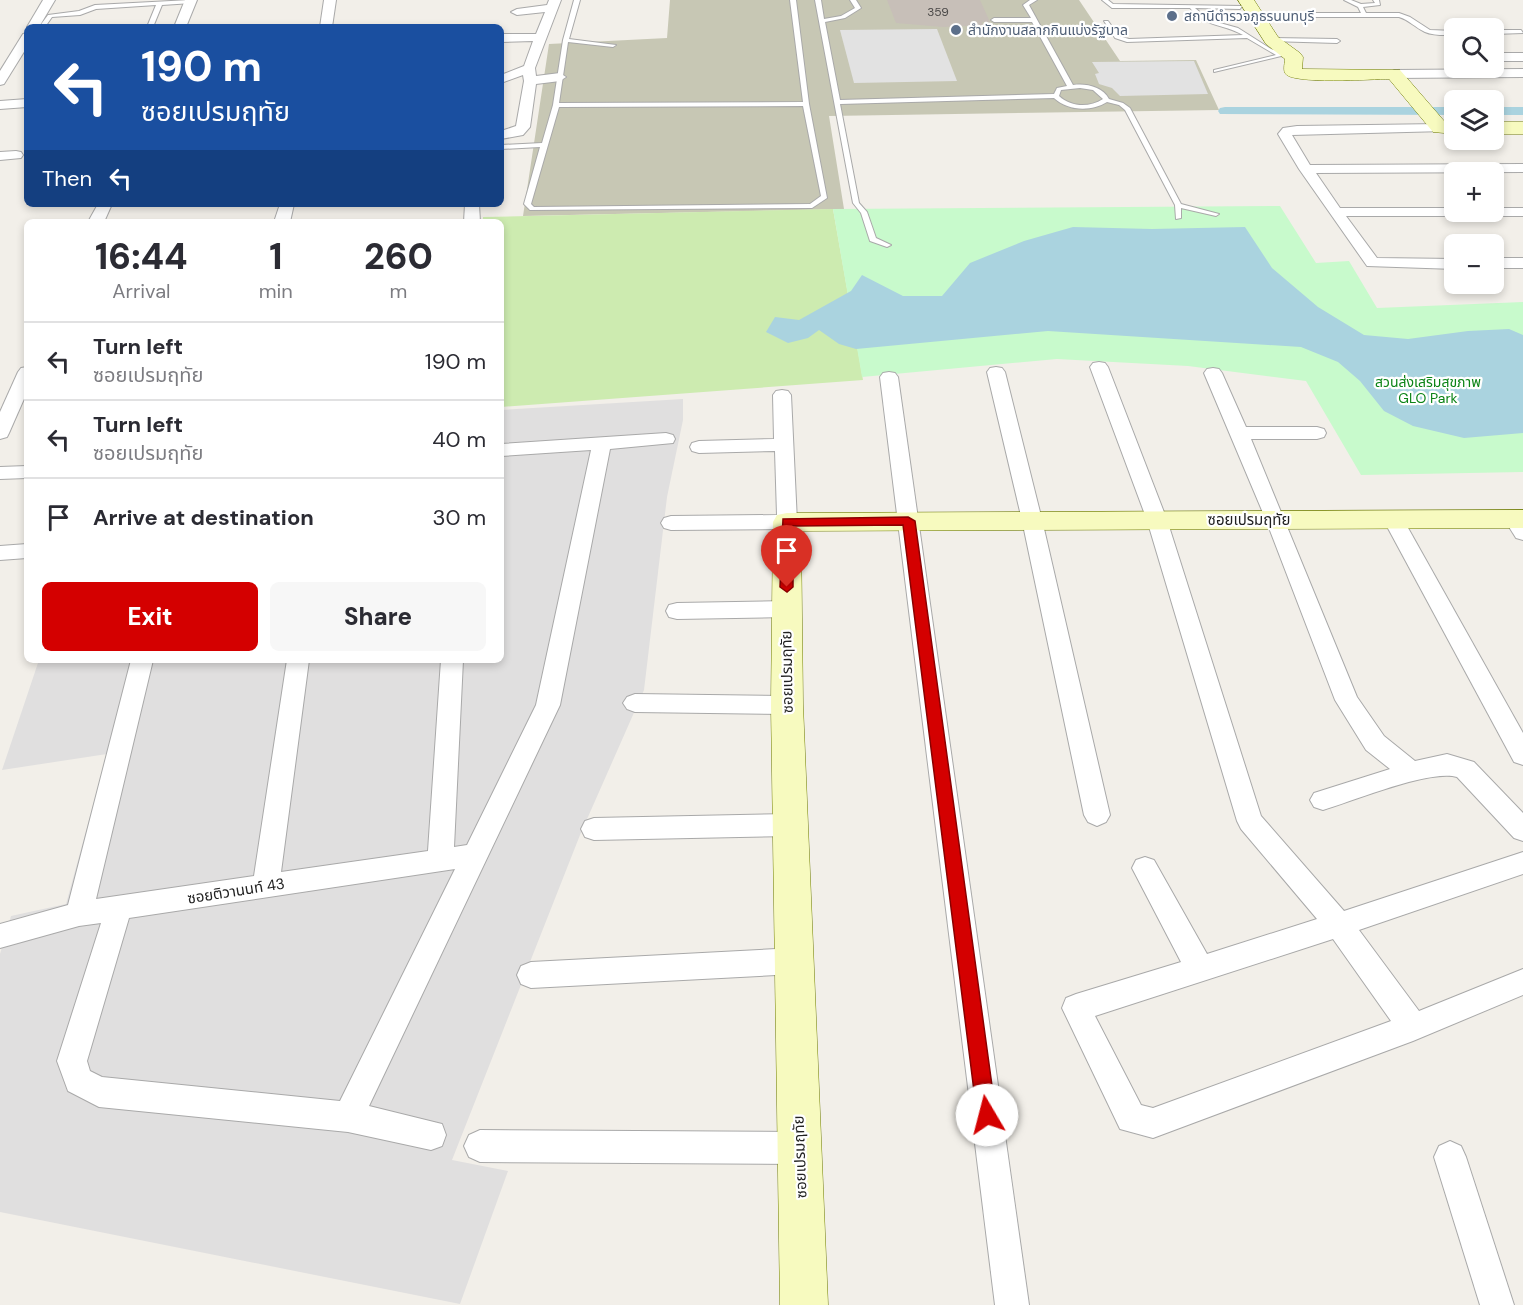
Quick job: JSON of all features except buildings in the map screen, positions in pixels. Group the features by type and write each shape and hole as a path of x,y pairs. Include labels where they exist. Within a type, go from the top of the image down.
{"street":[{"path":"35,24 50,0"},
{"path":"326,24 330,0"},
{"path":"181,24 191,1"},
{"path":"1243,3 1256,15 1272,40 1286,56 1293,72 1301,75 1444,74"},
{"path":"517,12 554,4"},
{"path":"504,134 518,132 523,127 530,74 541,36 554,4"},
{"path":"504,38 541,36"},
{"path":"0,81 24,42"},
{"path":"1504,57 1523,57"},
{"path":"1504,73 1523,73"},
{"path":"504,78 530,74 560,77"},
{"path":"1394,75 1436,120"},
{"path":"0,105 24,103"},
{"path":"1436,120 1288,131 1285,134 1306,169 1368,259 1373,263 1444,264"},
{"path":"1504,128 1523,128"},
{"path":"0,156 15,155"},
{"path":"1306,169 1523,168"},
{"path":"1337,212 1523,212"},
{"path":"1504,263 1523,263"},
{"path":"1099,367 1157,520 1250,821 1339,925 1413,1027"},
{"path":"996,372 1032,520 1097,814"},
{"path":"1214,373 1347,700 1375,743 1411,771"},
{"path":"889,377 1012,1305"},
{"path":"0,390 23,380"},
{"path":"0,433 23,380"},
{"path":"671,523 787,522 782,395"},
{"path":"1239,433 1317,433"},
{"path":"504,450 666,439"},
{"path":"348,1117 548,705 602,442"},
{"path":"699,447 784,445"},
{"path":"0,473 24,472"},
{"path":"1393,519 1523,755"},
{"name":"ซอยเปรมฤทัย","path":"804,1305 787,705 787,522 1393,519 1520,524"},
{"path":"0,553 24,551"},
{"path":"677,611 787,609"},
{"path":"79,914 141,663"},
{"path":"266,886 298,663"},
{"path":"440,861 452,663"},
{"path":"635,703 787,705"},
{"path":"1323,800 1411,771 1447,764 1465,769 1523,830"},
{"path":"594,829 791,825"},
{"name":"ซอยติวานนท์ 43","path":"0,936 79,914 474,855"},
{"path":"1523,863 1339,925 1076,1008 1131,1118 1153,1123 1413,1027 1523,982"},
{"path":"1145,868 1200,969"},
{"path":"119,908 72,1061 79,1081 99,1092 348,1117 431,1135"},
{"path":"531,975 795,961"},
{"path":"480,1146 800,1148"},
{"path":"1450,1157 1497,1305"}],"lane":[{"path":"95,7 98,0"},
{"path":"577,0 566,40 556,105 527,204 532,209 813,206 825,197 806,104 793,0"},
{"path":"818,0 856,203 864,212 873,239 887,245"},
{"path":"822,21 850,14 858,8 853,0"},
{"path":"1034,0 1025,3 1071,87"},
{"path":"1105,0 1112,6 1191,6 1243,3"},
{"path":"1347,0 1360,6 1378,4 1376,0"},
{"path":"44,24 50,16 80,13 95,7 191,1"},
{"path":"151,24 160,3"},
{"path":"1191,6 1207,22 1229,26 1245,37 1286,56"},
{"path":"1360,6 1364,15"},
{"path":"1256,15 1400,15 1410,17 1422,29 1444,33"},
{"path":"994,20 1035,20"},
{"path":"1106,22 1118,37 1129,41 1245,37"},
{"path":"1504,32 1521,32"},
{"path":"566,40 613,45"},
{"path":"1272,40 1337,40"},
{"path":"1216,71 1286,56"},
{"path":"1056,96 1059,89 1095,88 1104,94 1106,100"},
{"path":"837,102 1056,96 1064,103 1081,107 1097,105 1106,100 1121,104 1128,109 1178,205 1178,218"},
{"path":"556,105 806,104"},
{"path":"504,147 544,145"},
{"path":"1178,205 1216,214"}],"shaded area":[{"path":"670,0 1079,0 1120,61 1196,60 1219,110 829,116 844,209 523,216 549,44 667,38"},
{"path":"937,29 957,81 854,83 840,30"},
{"path":"1194,61 1208,94 1120,96 1112,88 1099,84 1095,74 1099,73 1092,62"},
{"path":"683,399 683,420 667,497 644,690 580,835 452,1160 508,1171 460,1304 0,1212 0,954 11,916 66,904 107,754 2,770 38,663 504,663 504,410"}],"green space":[{"name":"สวนส่งเสริมสุขภาพ GLO Park","path":"1280,206 1316,263 1349,261 1377,308 1523,302 1523,472 1361,475 1306,381 1188,366 1057,359 862,377 833,209"},
{"path":"833,209 863,380 504,407 504,219 483,219 483,217"}],"water":[{"path":"1073,227 1152,229 1245,227 1272,268 1318,307 1364,335 1408,339 1468,331 1509,329 1523,335 1523,433 1464,438 1413,426 1384,411 1360,381 1338,362 1301,347 1048,331 856,349 839,344 819,330 808,338 788,343 766,332 775,317 799,320 851,291 862,275 903,296 942,296 970,263 1024,241"}],"waterway":[{"path":"1225,111 1444,111"},
{"path":"1504,111 1523,111"}],"place":[{"name":"สถานีตำรวจภูธรนนทบุรี","path":"1172,16"},
{"name":"สำนักงานสลากกินแบ่งรัฐบาล","path":"956,30"}],"route":[{"path":"787,587 787,522 908,521 987,1115"}]}
